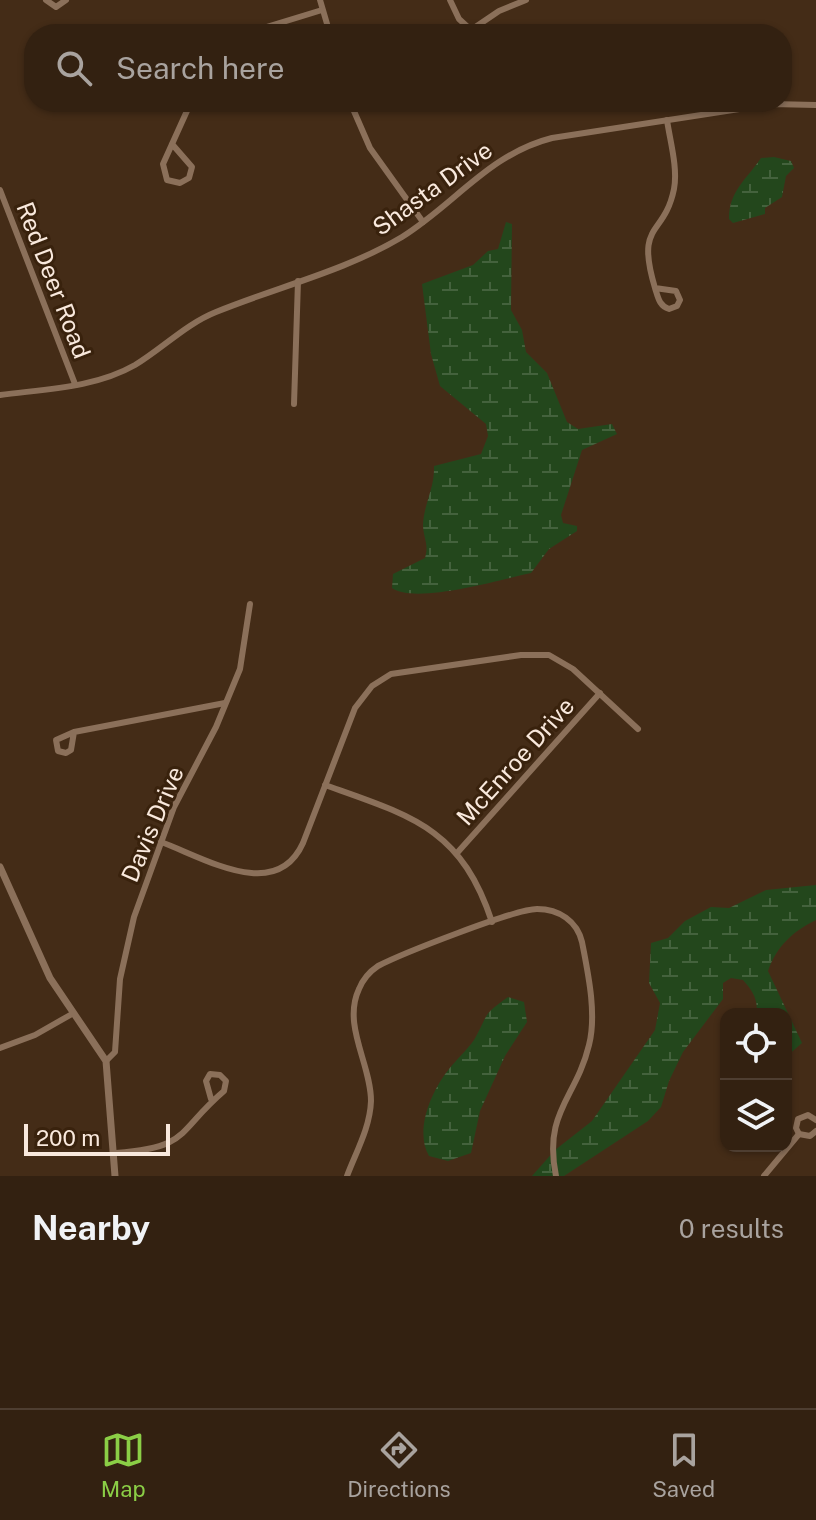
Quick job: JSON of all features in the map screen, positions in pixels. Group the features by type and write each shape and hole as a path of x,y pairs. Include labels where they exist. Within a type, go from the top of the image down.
{"street":[{"path":"46,0 56,7 66,0"},
{"path":"320,0 327,24"},
{"path":"450,0 464,24"},
{"path":"480,24 499,11 526,0"},
{"path":"276,24 322,10"},
{"name":"Shasta Drive","path":"792,104 816,105"},
{"path":"172,144 192,164 190,176 183,183 171,182 163,173 172,144 186,112"},
{"path":"354,112 370,148 423,222"},
{"name":"Shasta Drive","path":"0,395 75,384 123,371 196,321 376,251 423,222 490,166 530,144 720,112"},
{"path":"655,288 647,257 648,239 675,184 667,120"},
{"name":"Red Deer Road","path":"0,190 75,384"},
{"path":"294,404 298,281"},
{"name":"Davis Drive","path":"106,1061 115,1052 119,988 126,944 161,842 240,669 250,604"},
{"path":"161,842 243,873 255,875 278,871 299,853 355,708 372,686 391,674 544,654 564,662 638,729"},
{"name":"McEnroe Drive","path":"457,853 600,693"},
{"path":"74,732 225,703"},
{"path":"325,785 413,818 457,853 476,880 492,922"},
{"path":"0,867 45,968 72,1014 106,1061 116,1153 115,1176"},
{"path":"347,1176 367,1124 371,1101 354,1018 361,985 380,965 525,910 547,909 568,919 581,938 591,1034 585,1056 554,1123 551,1146 556,1176"},
{"path":"0,1048 35,1035 72,1014"},
{"path":"116,1153 169,1145 194,1126 211,1099"},
{"path":"799,1134 795,1125 801,1116 808,1115 816,1120"},
{"path":"799,1134 810,1136 816,1131"},
{"path":"764,1176 799,1134"}],"green space":[{"path":"761,158 791,161 794,168 786,176 782,197 765,208 765,214 733,223 729,219 730,209 739,186"},
{"path":"506,222 512,224 511,310 522,330 526,352 547,373 567,422 578,429 612,424 617,434 582,450 561,515 563,523 577,526 577,531 549,549 531,573 460,589 419,594 403,592 392,588 393,574 425,558 423,526 434,466 481,454 488,436 486,424 440,386 431,354 422,284 473,265 488,251 498,249"},
{"path":"816,885 816,920 786,941 768,971 785,1008 757,1008 756,1000 743,980 731,978 723,983 723,999 683,1052 661,1107 648,1121 564,1176 532,1176 555,1150 592,1121 655,1030 660,1003 649,983 651,943 668,938 685,921 711,907 729,908 766,890"},
{"path":"508,997 524,1002 527,1022 505,1056 480,1111 471,1153 448,1161 429,1156 423,1134 431,1099 449,1069 474,1040 489,1012"},
{"path":"792,1022 802,1043 792,1052"}]}
